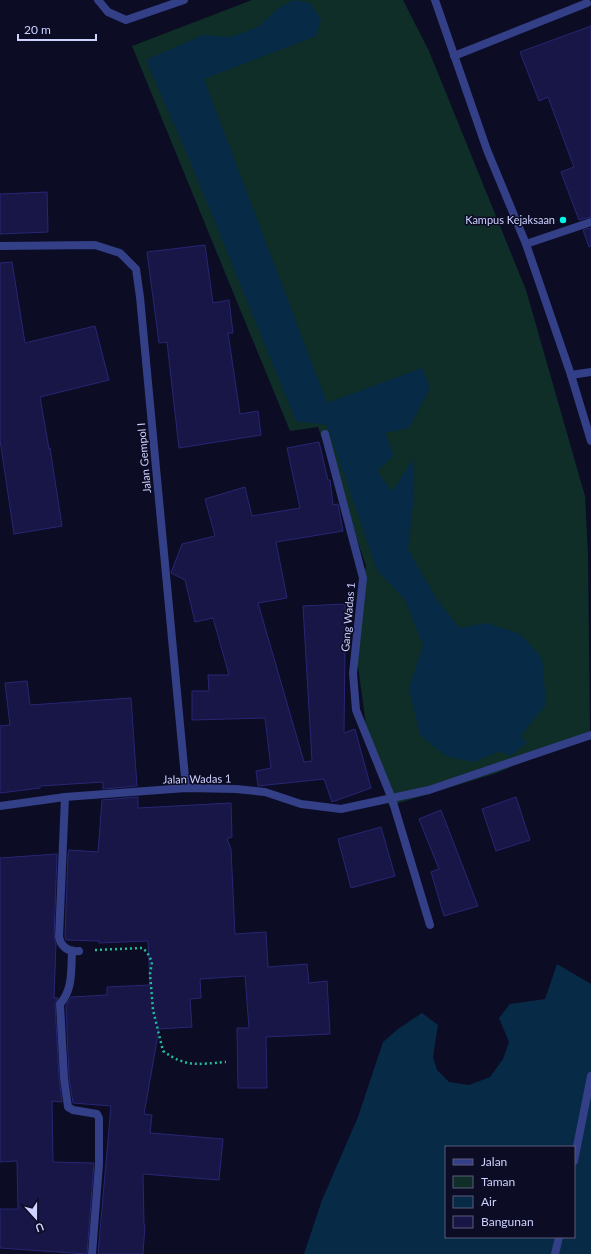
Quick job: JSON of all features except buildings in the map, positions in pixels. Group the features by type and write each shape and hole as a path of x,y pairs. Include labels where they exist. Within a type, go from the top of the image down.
{"street":[{"path":"98,0 108,12 126,20 184,0"},
{"path":"435,0 487,150 526,244 571,375 591,441"},
{"path":"454,56 587,3"},
{"path":"526,244 591,222"},
{"name":"Jalan Gempol I","path":"0,246 95,245 120,253 136,269 140,297 186,788"},
{"path":"571,375 591,372"},
{"name":"Gang Wadas 1","path":"325,434 363,578 353,674 356,710 392,799 430,925"},
{"name":"Jalan Wadas 1","path":"0,806 65,798 186,788 236,789 265,792 301,804 341,809 429,790 591,735"},
{"path":"65,798 59,937 61,944 75,951 68,996 60,1004 64,1078 68,1106 73,1110 97,1114 99,1118 99,1164 92,1254"},
{"path":"575,1156 591,1076"},
{"path":"555,1254 559,1238"}],"path":[{"path":"75,951 142,948 147,952 152,962 150,974 153,1010 162,1051 175,1060 192,1065 226,1062"}],"green space":[{"path":"252,0 403,0 429,51 526,290 585,496 588,552 590,731 497,773 389,806 366,725 356,652 363,578 366,566 318,427 290,431 132,46"}],"water":[{"path":"294,0 310,3 321,19 316,36 204,79 327,403 422,368 430,388 409,428 385,433 394,455 377,471 392,492 413,459 414,495 408,549 436,598 459,628 486,623 520,634 542,658 546,704 521,736 527,743 510,756 500,751 474,762 446,756 420,735 409,689 423,645 405,600 377,570 327,425 296,421 190,161 146,60 203,35 231,37 258,27 280,7"},
{"path":"557,964 591,984 591,1254 304,1254 322,1200 358,1117 383,1042 398,1029 422,1013 438,1025 433,1057 437,1070 449,1082 469,1085 490,1077 503,1059 509,1042 499,1018 510,1004 545,999"}],"place":[{"name":"Kampus Kejaksaan","path":"563,220"}]}
